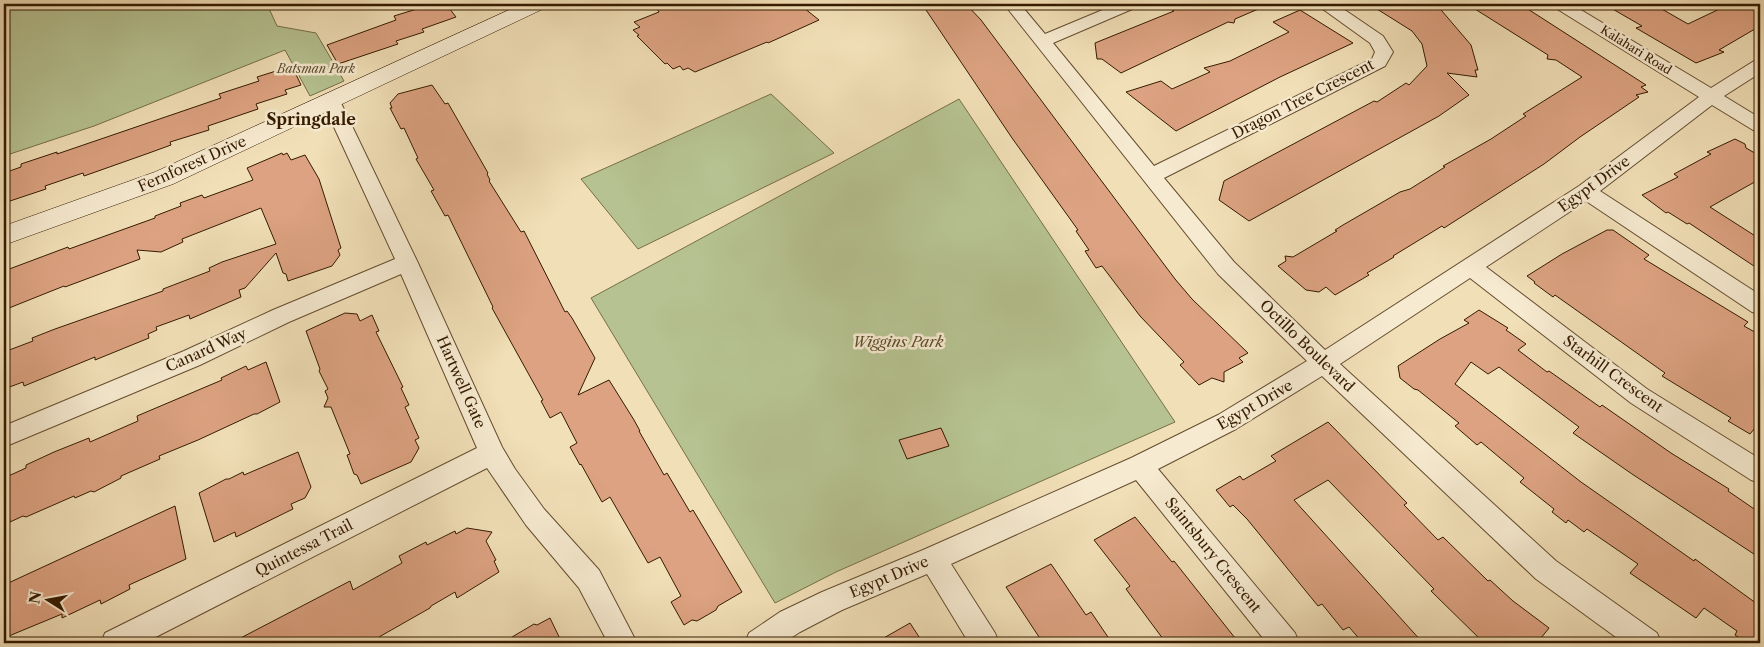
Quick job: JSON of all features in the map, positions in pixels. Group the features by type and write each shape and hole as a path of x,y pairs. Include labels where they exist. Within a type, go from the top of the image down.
{"street":[{"name":"Fernforest Drive","path":"4,236 164,178 538,4"},
{"name":"Octillo Boulevard","path":"1012,4 1226,268 1324,363 1546,570 1647,643"},
{"path":"1042,41 1131,4"},
{"name":"Dragon Tree Crescent","path":"1151,176 1379,62 1384,52 1376,40 1326,4"},
{"name":"Kalahari Road","path":"1560,4 1760,126"},
{"name":"Egypt Drive","path":"759,643 790,622 832,601 933,559 1140,466 1227,422 1293,384 1586,191 1712,97 1760,64"},
{"name":"Hartwell Gate","path":"332,101 408,263 492,453 506,477 536,517 589,579 623,643"},
{"path":"1586,191 1760,306"},
{"name":"Canard Way","path":"4,437 192,358 281,316 408,263"},
{"name":"Starhill Crescent","path":"1471,267 1639,396 1760,472"},
{"name":"Quintessa Trail","path":"115,643 492,453"},
{"name":"Saintsbury Crescent","path":"1140,466 1286,643"},
{"path":"933,559 985,643"}],"green space":[{"name":"Batsman Park","path":"4,4 267,4 277,26 316,33 344,81 310,96 285,50 94,126 4,156"},
{"path":"771,94 834,153 638,249 581,179"},
{"name":"Wiggins Park","path":"959,99 1175,422 836,572 775,603 591,298"}],"building":[{"path":"433,4 446,4 456,17 422,29 424,32 396,41 398,44 338,64 327,45 396,20 394,16"},
{"path":"670,4 799,4 819,20 695,72 688,68 683,70 680,66 673,69 667,63 665,64 633,30 640,27 634,22 659,12 657,9"},
{"path":"922,4 966,4 981,20 1175,279 1192,299 1248,353 1239,358 1243,362 1224,372 1224,382 1212,378 1199,385 1180,365 1184,362 1140,316 1102,266 1096,268 1085,251 1089,250 1076,231 1078,230 1012,138"},
{"path":"1163,4 1270,4 1235,19 1234,23 1228,22 1121,73 1102,59 1097,59 1095,43 1174,11"},
{"path":"1369,4 1436,4 1471,45 1478,70 1475,70 1477,77 1447,73 1469,95 1439,116 1249,221 1219,200 1224,181 1374,101 1377,102 1406,83 1409,85 1427,66 1422,44 1412,31"},
{"path":"1467,4 1520,4 1646,85 1641,87 1648,92 1636,95 1639,97 1544,164 1444,228 1442,226 1393,256 1367,273 1369,275 1335,295 1326,287 1319,292 1306,290 1278,266 1286,261 1285,256 1293,257 1337,231 1335,230 1343,225 1400,192 1410,189 1445,167 1443,166 1491,139 1526,116 1523,114 1582,77 1556,60 1547,59 1548,55"},
{"path":"1604,4 1653,4 1688,24 1730,4 1760,4 1760,26 1719,50 1724,52 1696,63 1636,28 1642,26"},
{"path":"1300,10 1353,43 1280,77 1176,131 1126,92 1161,81 1172,89 1210,72 1204,68 1230,61 1289,32 1273,22"},
{"path":"292,66 301,85 285,90 287,94 256,104 258,109 208,126 209,130 170,142 171,145 84,176 83,173 45,186 46,189 4,203 4,173 21,167 21,164 57,152 57,154 221,98 219,94 259,81 257,77"},
{"path":"432,85 445,104 448,103 488,173 489,181 521,232 524,231 565,312 567,311 572,318 595,358 578,395 609,380 634,420 664,475 667,473 690,512 693,510 742,592 697,621 692,620 684,625 671,602 681,596 660,557 648,563 610,497 602,502 580,465 570,447 577,443 561,412 550,418 541,401 543,400 492,308 448,215 445,216 431,191 434,190 416,159 418,158 404,128 401,129 390,108 392,108 390,103 398,94"},
{"path":"1735,139 1760,156 1760,179 1710,207 1760,239 1760,270 1689,223 1687,224 1668,212 1666,213 1642,195 1678,177 1674,174 1711,154 1707,152"},
{"path":"282,153 283,155 287,153 291,160 305,155 319,179 341,248 338,250 340,255 332,266 288,281 276,253 245,288 239,290 241,297 190,319 189,315 156,327 157,330 148,334 149,338 95,360 95,357 24,386 23,382 4,389 4,352 33,341 32,338 55,329 163,291 163,289 210,271 209,268 222,262 276,244 261,208 182,239 183,242 161,252 137,250 140,259 4,310 4,271 155,218 155,216 181,206 180,203 202,195 204,198 253,180 247,168"},
{"path":"1607,230 1613,230 1649,255 1644,259 1748,322 1744,326 1760,335 1760,433 1754,429 1750,434 1728,421 1731,418 1662,376 1665,373 1555,295 1553,297 1527,276 1562,254"},
{"path":"1479,310 1508,328 1506,330 1526,344 1518,350 1547,372 1549,371 1600,407 1602,405 1671,453 1729,489 1728,491 1760,513 1760,558 1573,433 1579,427 1499,367 1488,374 1471,362 1455,384 1581,482 1694,561 1695,559 1760,606 1760,643 1747,643 1735,635 1737,631 1704,608 1696,618 1630,573 1638,564 1587,529 1584,532 1568,520 1566,523 1552,512 1554,509 1520,482 1524,478 1481,442 1477,445 1455,426 1459,423 1400,378 1398,366 1469,323 1464,320"},
{"path":"345,313 357,314 360,321 372,315 379,331 376,332 403,387 401,388 409,405 405,407 419,438 415,440 419,448 411,462 361,484 357,475 354,474 347,455 350,454 331,407 324,407 328,398 325,391 328,389 319,371 320,369 306,331"},
{"path":"266,362 280,402 257,414 159,456 160,459 121,476 121,478 94,492 91,491 75,498 74,496 10,522 4,478 54,452 89,438 90,442 138,421 137,416 222,380 221,378 246,366 248,370"},
{"path":"1328,422 1407,503 1404,505 1438,540 1443,537 1488,581 1490,580 1513,601 1549,628 1537,643 1484,643 1431,591 1434,589 1328,480 1294,500 1423,643 1363,643 1349,627 1343,630 1322,604 1318,606 1247,519 1233,505 1230,507 1216,490 1240,476 1243,480 1276,461 1271,456"},
{"path":"941,428 949,446 907,459 899,440"},
{"path":"298,452 311,487 305,498 291,504 293,509 236,537 235,532 214,542 199,493 226,479 243,472 244,475"},
{"path":"175,506 186,559 129,585 130,589 101,604 100,600 62,618 62,614 4,638 4,585"},
{"path":"1135,517 1172,562 1174,561 1239,643 1166,643 1126,589 1130,586 1094,540"},
{"path":"467,528 492,532 486,541 496,560 494,561 499,572 457,598 455,592 372,643 231,643 350,581 353,590 402,563 399,556 426,542 427,545 455,531 456,534"},
{"path":"1051,564 1086,615 1091,612 1112,643 1043,643 1006,587"},
{"path":"550,618 562,643 502,643 534,624 537,625"},
{"path":"910,623 923,643 875,643"}],"district":[{"name":"Springdale","path":"311,119"}]}
